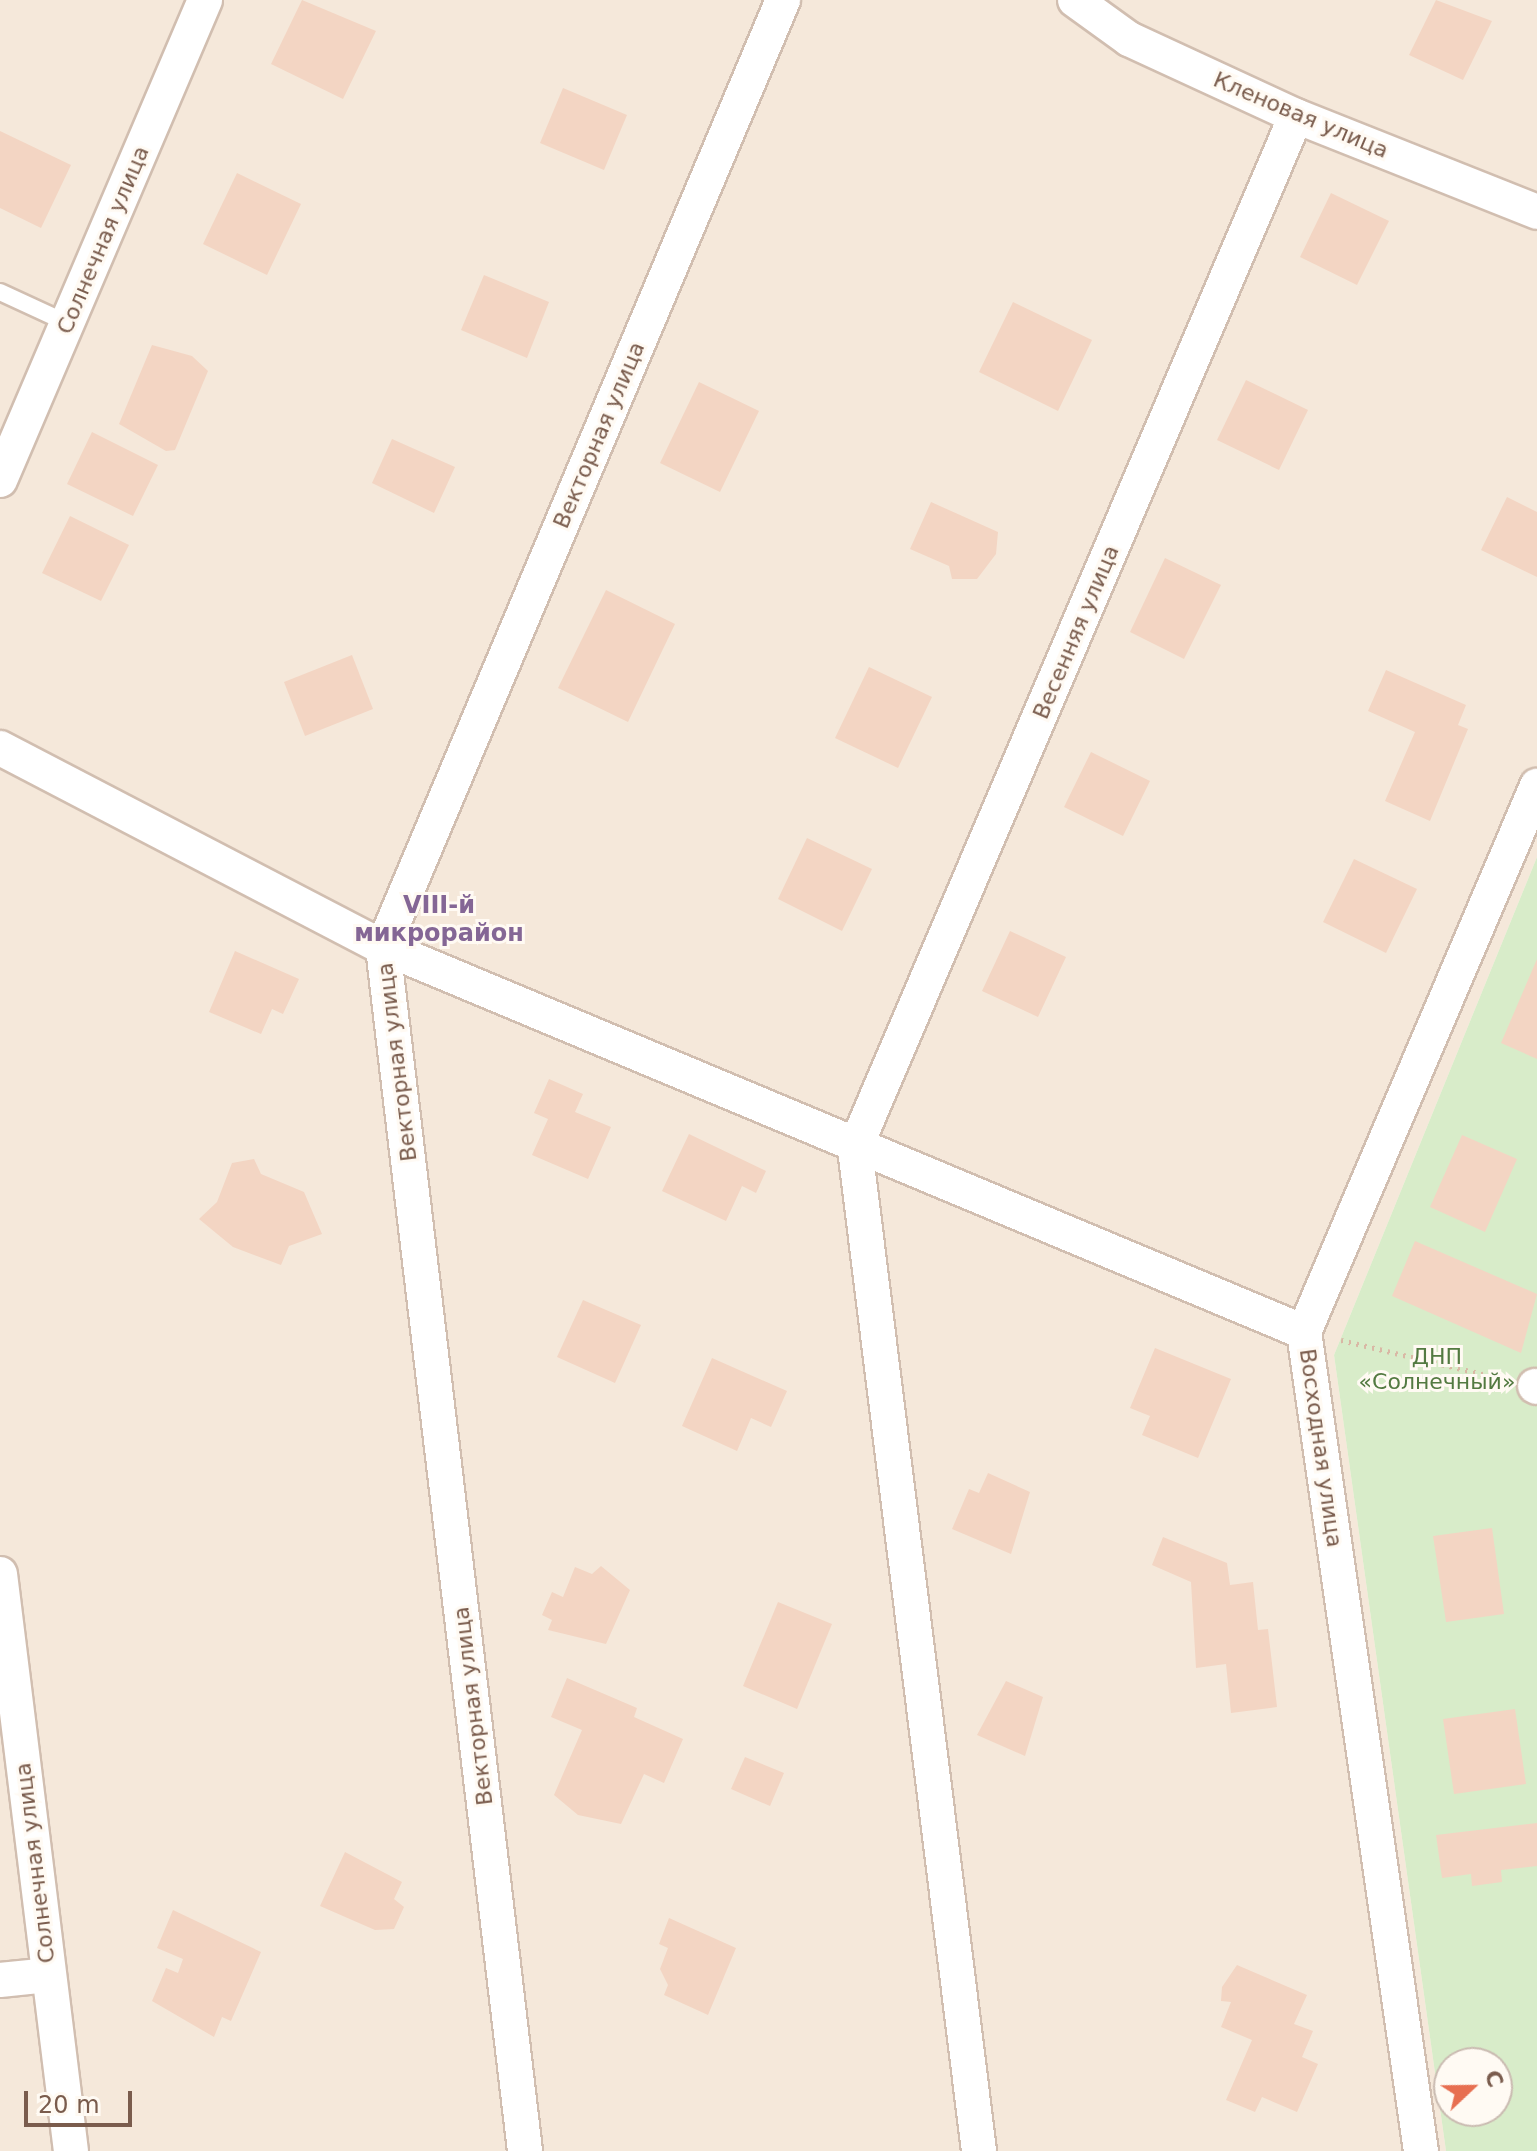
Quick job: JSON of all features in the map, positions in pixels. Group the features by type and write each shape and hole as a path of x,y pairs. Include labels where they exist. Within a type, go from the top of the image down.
{"street":[{"name":"Солнечная улица","path":"0,480 10,430 67,323 205,0"},
{"name":"Векторная улица","path":"525,2151 383,947 783,0"},
{"name":"Кленовая улица","path":"1075,0 1129,39 1296,116 1537,212"},
{"name":"Весенняя улица","path":"855,1148 1296,116"},
{"path":"0,748 383,947 855,1148 1304,1332"},
{"name":"Восходная улица","path":"1421,2151 1304,1332 1537,786"},
{"path":"855,1148 979,2151"},
{"name":"Солнечная улица","path":"0,1574 71,2151"},
{"path":"0,1980 48,1975"}],"lane":[{"path":"0,292 67,323"}],"path":[{"path":"1304,1332 1536,1386"}],"shaded area":[{"path":"0,0 1537,0 1537,857 1334,1355 1433,2059 1433,2127 1443,2127 1446,2151 0,2151"}],"green space":[{"name":"ДНП «Солнечный»","path":"1537,857 1537,2151 1446,2151 1443,2127 1513,2127 1513,2047 1433,2047 1433,2059 1334,1355"}],"building":[{"path":"302,0 376,31 343,99 271,64"},
{"path":"1436,0 1492,21 1463,80 1409,55"},
{"path":"563,88 627,115 604,170 540,143"},
{"path":"0,131 71,165 41,228 0,208"},
{"path":"237,173 301,204 267,275 203,244"},
{"path":"1331,193 1389,221 1357,285 1300,257"},
{"path":"484,275 549,302 527,358 461,330"},
{"path":"1013,302 1092,340 1058,411 979,372"},
{"path":"152,345 192,356 208,371 175,450 166,451 119,424"},
{"path":"1246,380 1308,410 1279,470 1217,440"},
{"path":"699,382 759,411 720,492 660,463"},
{"path":"92,432 158,465 133,516 67,484"},
{"path":"392,439 455,467 434,513 372,483"},
{"path":"1507,497 1537,512 1537,577 1481,550"},
{"path":"931,502 998,532 996,554 977,579 952,579 949,566 910,549"},
{"path":"70,516 129,545 101,601 42,573"},
{"path":"1165,558 1221,585 1184,659 1130,632"},
{"path":"606,590 675,624 628,722 558,688"},
{"path":"352,655 373,709 305,736 284,682"},
{"path":"869,667 932,697 898,768 835,738"},
{"path":"1386,670 1466,705 1458,725 1468,729 1430,821 1385,801 1415,732 1368,711"},
{"path":"1091,752 1150,781 1123,836 1064,807"},
{"path":"807,838 872,869 842,931 778,899"},
{"path":"1354,859 1417,889 1386,953 1323,922"},
{"path":"1010,931 1066,957 1038,1017 982,991"},
{"path":"235,951 299,979 283,1014 272,1009 261,1034 209,1012"},
{"path":"1537,959 1537,1059 1501,1043"},
{"path":"549,1079 583,1094 575,1112 611,1127 588,1179 532,1155 548,1119 534,1113"},
{"path":"689,1134 766,1171 756,1193 742,1186 726,1221 662,1191"},
{"path":"1462,1135 1517,1159 1485,1232 1430,1207"},
{"path":"254,1159 261,1174 304,1192 322,1234 289,1246 281,1265 233,1247 199,1219 217,1202 232,1163"},
{"path":"1415,1241 1537,1294 1521,1353 1392,1296"},
{"path":"583,1300 641,1325 615,1383 557,1357"},
{"path":"1155,1348 1231,1379 1198,1458 1142,1435 1150,1416 1130,1408"},
{"path":"712,1358 787,1391 771,1427 751,1418 737,1451 682,1426"},
{"path":"988,1473 1030,1492 1011,1554 952,1529 969,1489 979,1493"},
{"path":"1492,1528 1504,1614 1446,1622 1433,1536"},
{"path":"1163,1537 1227,1563 1230,1585 1253,1582 1258,1630 1268,1629 1277,1707 1231,1713 1226,1664 1196,1668 1191,1582 1152,1565"},
{"path":"601,1566 630,1590 606,1644 548,1630 552,1620 542,1615 552,1592 563,1597 575,1567 592,1574"},
{"path":"778,1602 832,1624 797,1709 743,1686"},
{"path":"567,1678 637,1708 634,1717 683,1739 664,1783 644,1774 621,1824 578,1815 554,1795 582,1730 551,1717"},
{"path":"1006,1681 1043,1697 1025,1756 977,1735"},
{"path":"1515,1709 1526,1784 1454,1794 1443,1719"},
{"path":"745,1757 784,1773 770,1806 731,1789"},
{"path":"1537,1823 1537,1866 1501,1870 1502,1882 1472,1886 1471,1874 1442,1878 1436,1835"},
{"path":"345,1852 402,1882 394,1899 404,1907 394,1929 375,1930 320,1906"},
{"path":"173,1910 261,1952 231,2021 222,2017 214,2037 152,2001 166,1968 178,1973 183,1959 157,1948"},
{"path":"669,1918 736,1948 708,2015 664,1995 668,1985 660,1969 668,1948 659,1944"},
{"path":"1237,1965 1307,1995 1294,2024 1313,2031 1302,2057 1318,2064 1297,2112 1262,2097 1255,2112 1226,2100 1252,2040 1221,2027 1231,2002 1221,2001 1222,1987"}],"district":[{"name":"VIII-й микрорайон","path":"439,920"}]}
